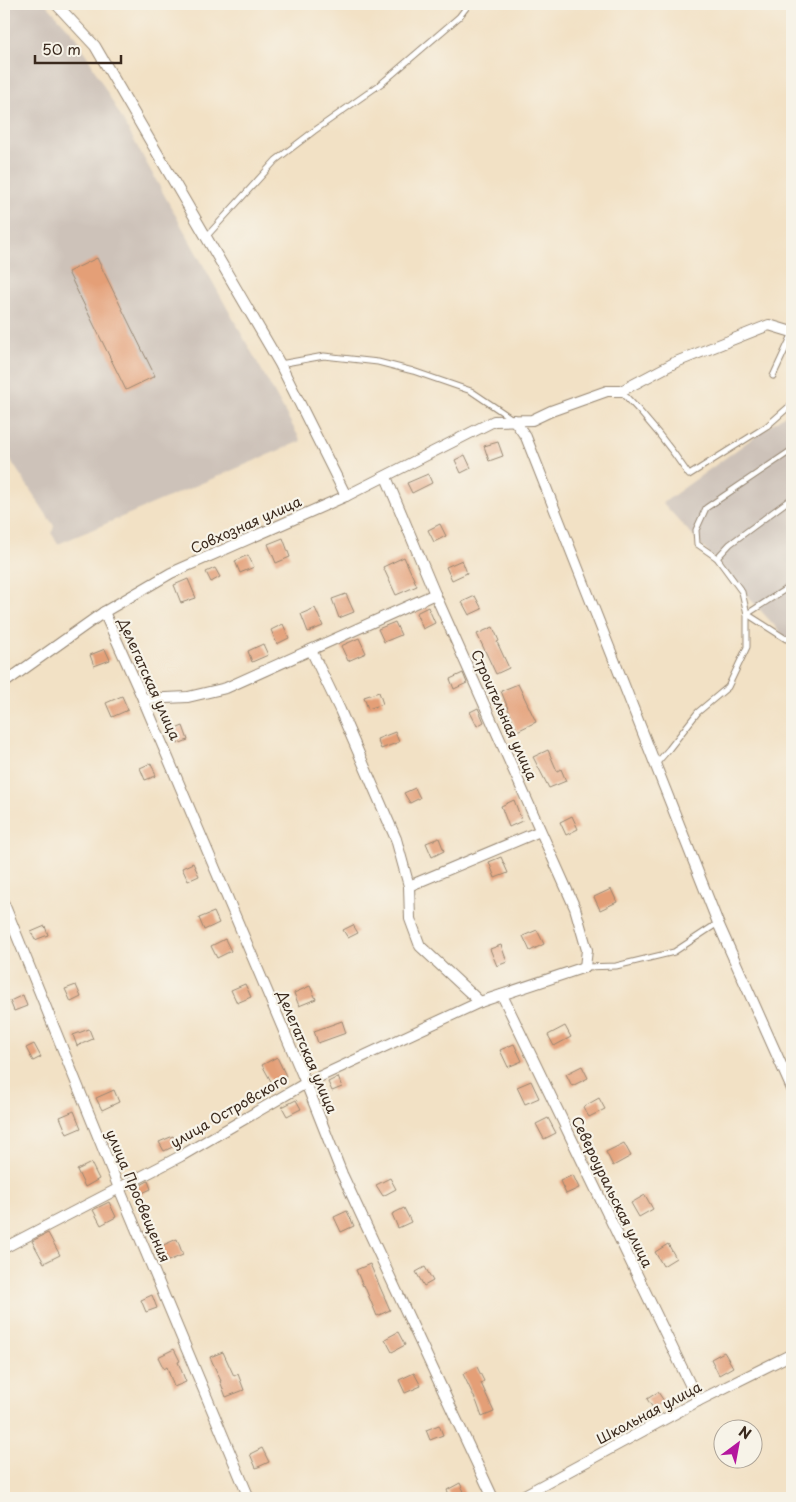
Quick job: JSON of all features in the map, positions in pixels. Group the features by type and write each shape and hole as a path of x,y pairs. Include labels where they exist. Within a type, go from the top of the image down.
{"street":[{"path":"56,4 95,46 280,364 346,496"},
{"name":"Совхозная улица","path":"4,683 104,612 171,572 346,496 494,422 532,420 550,411 607,391 621,391 676,362 769,325 792,333"},
{"path":"514,420 526,437 718,923 792,1089"},
{"name":"Строительная улица","path":"386,477 435,594 575,908 587,950 585,967"},
{"path":"144,699 188,697 226,688 435,594"},
{"name":"Делегатская улица","path":"104,612 144,699 306,1083 342,1174 492,1498"},
{"path":"311,650 340,710 396,839 408,886 410,919 420,946 480,1002"},
{"path":"408,886 540,831"},
{"name":"улица Просвещения","path":"4,904 119,1188 249,1498"},
{"name":"улица Островского","path":"4,1248 181,1156 306,1083 480,1002 585,967"},
{"name":"Североуральская улица","path":"502,995 698,1401"},
{"name":"Школьная улица","path":"519,1498 698,1401 792,1354"}],"lane":[{"path":"206,237 276,160 314,130 382,83 459,17 469,4"},
{"path":"773,376 792,333"},
{"path":"280,364 324,356 378,362 413,371 471,391 514,420"},
{"path":"621,391 645,416 672,449 689,475 766,426 792,404"},
{"path":"656,764 698,712 728,687 747,647 748,614 742,592 717,558 697,544 696,530 706,508 792,450"},
{"path":"717,558 730,544 792,498"},
{"path":"748,614 792,585"},
{"path":"748,614 786,639 792,635"},
{"path":"585,967 616,966 674,952 718,923"}],"shaded area":[{"path":"4,4 46,4 77,38 301,441 58,544 52,534 54,526 4,450"},
{"path":"792,410 792,645 663,503"}],"building":[{"path":"97,258 155,376 126,390 68,272"},
{"path":"498,442 503,456 489,461 484,446"},
{"path":"465,455 471,468 461,473 455,460"},
{"path":"428,474 432,483 412,493 407,483"},
{"path":"440,524 446,536 434,542 428,530"},
{"path":"283,538 290,557 276,563 268,544"},
{"path":"248,555 254,567 240,573 235,561"},
{"path":"404,557 417,586 396,595 383,567"},
{"path":"462,560 467,573 452,580 446,567"},
{"path":"215,568 220,577 211,582 206,572"},
{"path":"188,579 196,598 181,603 174,585"},
{"path":"346,594 354,612 339,618 332,599"},
{"path":"475,596 482,609 469,615 462,602"},
{"path":"428,607 435,623 423,629 416,613"},
{"path":"315,608 323,626 308,632 301,614"},
{"path":"395,622 401,635 384,642 378,629"},
{"path":"283,624 289,638 277,644 271,630"},
{"path":"493,627 499,641 497,642 509,668 496,674 477,634"},
{"path":"359,638 366,653 348,661 341,646"},
{"path":"263,644 268,655 252,662 248,651"},
{"path":"105,649 110,660 94,666 90,655"},
{"path":"463,673 467,683 454,689 450,679"},
{"path":"518,684 536,722 517,731 501,691"},
{"path":"379,692 383,704 368,709 364,697"},
{"path":"122,696 128,710 112,717 106,703"},
{"path":"478,708 484,722 477,726 470,712"},
{"path":"183,726 188,740 178,744 173,730"},
{"path":"395,732 399,742 381,749 377,739"},
{"path":"548,750 557,771 561,769 566,781 549,788 533,757"},
{"path":"151,763 156,776 145,780 140,768"},
{"path":"415,788 420,798 410,803 404,793"},
{"path":"514,800 522,821 509,827 501,806"},
{"path":"572,816 578,829 566,835 560,822"},
{"path":"439,838 444,851 432,857 426,843"},
{"path":"501,857 508,873 495,878 489,862"},
{"path":"193,863 199,876 188,881 182,868"},
{"path":"611,889 617,902 600,910 594,897"},
{"path":"214,912 219,923 204,930 199,918"},
{"path":"353,925 358,933 348,938 343,930"},
{"path":"45,926 48,935 35,940 31,932"},
{"path":"537,930 544,944 530,951 523,936"},
{"path":"225,939 231,951 217,958 211,946"},
{"path":"501,945 507,962 497,966 490,949"},
{"path":"245,984 251,997 237,1003 231,990"},
{"path":"76,985 81,997 71,1002 65,989"},
{"path":"310,986 316,999 299,1006 294,993"},
{"path":"23,995 27,1006 14,1011 10,1001"},
{"path":"342,1021 346,1033 318,1043 314,1031"},
{"path":"565,1026 571,1037 554,1046 548,1035"},
{"path":"89,1029 93,1039 77,1046 73,1035"},
{"path":"34,1044 41,1057 33,1061 26,1048"},
{"path":"514,1044 522,1061 508,1067 500,1050"},
{"path":"277,1057 286,1076 272,1083 262,1065"},
{"path":"582,1066 588,1078 572,1086 566,1074"},
{"path":"338,1077 342,1087 332,1091 328,1082"},
{"path":"531,1081 539,1098 525,1104 517,1087"},
{"path":"114,1090 119,1102 102,1110 96,1098"},
{"path":"599,1098 605,1109 589,1117 583,1107"},
{"path":"296,1100 301,1109 287,1116 282,1107"},
{"path":"74,1111 81,1128 67,1134 60,1117"},
{"path":"548,1118 556,1133 544,1139 536,1124"},
{"path":"173,1136 177,1145 164,1151 159,1142"},
{"path":"624,1143 631,1156 613,1166 606,1152"},
{"path":"91,1163 99,1179 85,1187 77,1170"},
{"path":"573,1175 579,1188 566,1194 560,1181"},
{"path":"390,1178 396,1189 383,1196 376,1185"},
{"path":"148,1181 151,1189 140,1194 137,1187"},
{"path":"645,1195 653,1209 639,1217 631,1203"},
{"path":"109,1202 116,1217 101,1225 93,1210"},
{"path":"404,1208 411,1222 398,1228 392,1214"},
{"path":"347,1211 354,1226 341,1232 334,1217"},
{"path":"48,1233 60,1255 44,1263 32,1241"},
{"path":"177,1239 183,1255 168,1261 161,1246"},
{"path":"668,1244 676,1258 663,1266 655,1252"},
{"path":"370,1264 390,1310 377,1316 356,1270"},
{"path":"425,1267 433,1281 424,1286 416,1272"},
{"path":"152,1295 157,1308 146,1312 141,1300"},
{"path":"398,1332 405,1345 392,1352 385,1339"},
{"path":"174,1349 180,1361 178,1362 186,1382 174,1387 167,1367 164,1369 158,1357"},
{"path":"223,1352 234,1376 238,1374 244,1390 226,1397 210,1357"},
{"path":"724,1352 733,1367 719,1375 711,1359"},
{"path":"477,1367 484,1381 481,1383 494,1412 482,1417 463,1374"},
{"path":"414,1373 421,1386 405,1393 399,1380"},
{"path":"658,1392 664,1401 653,1408 647,1399"},
{"path":"439,1425 443,1435 430,1440 426,1430"},
{"path":"262,1448 269,1462 256,1468 250,1454"},
{"path":"460,1483 467,1498 451,1498 447,1490"}]}
